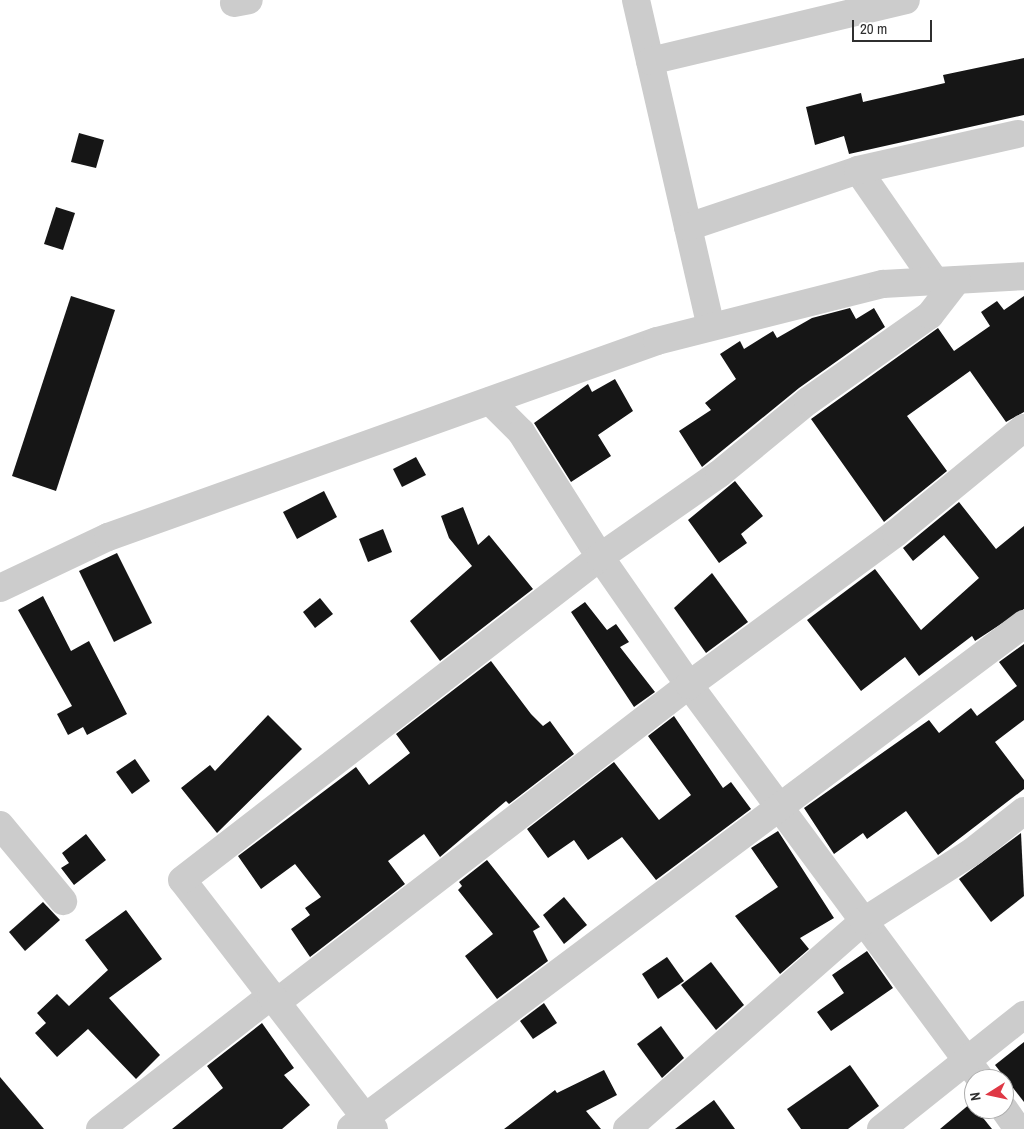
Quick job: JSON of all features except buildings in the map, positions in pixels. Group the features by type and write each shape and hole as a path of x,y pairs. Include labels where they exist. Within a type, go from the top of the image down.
{"street":[{"path":"636,0 711,327"},
{"path":"650,61 906,0"},
{"path":"688,227 858,170 1018,134"},
{"path":"858,170 946,281"},
{"path":"0,588 108,538 657,341 883,284 1024,276"},
{"path":"946,281 930,315 600,558 182,880 274,998 363,1125 1024,624"},
{"path":"490,400 521,432 600,558 689,685 974,1069"},
{"path":"100,1129 689,685 896,533 1024,428"},
{"path":"627,1129 864,922 972,852 1024,811"},
{"path":"0,825 63,901"},
{"path":"976,1069 1024,1015"},
{"path":"881,1129 964,1077"}]}
